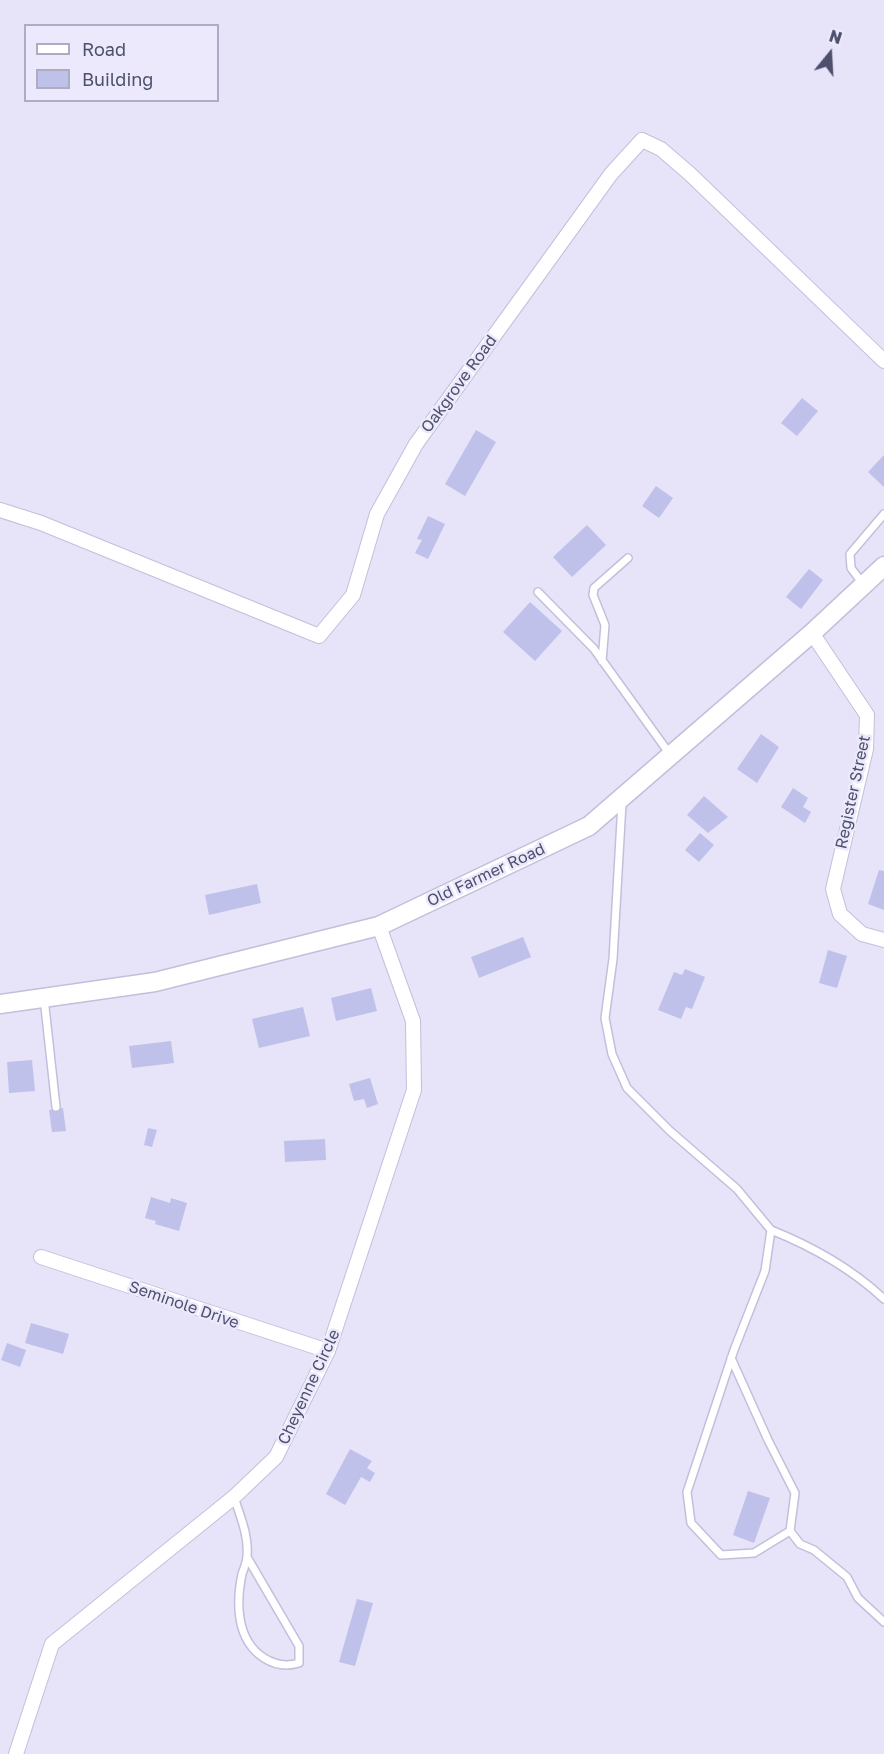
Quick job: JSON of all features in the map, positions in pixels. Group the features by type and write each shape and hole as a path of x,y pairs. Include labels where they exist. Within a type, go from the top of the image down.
{"street":[{"name":"Oakgrove Road","path":"0,510 41,523 319,636 353,595 377,514 416,444 611,174 642,140 661,149 690,174 884,361"},
{"name":"Old Farmer Road","path":"0,1004 155,982 378,926 589,826 812,633 884,566"},
{"name":"Register Street","path":"812,633 867,715 866,749 832,889 840,914 862,933 884,940"},
{"name":"Cheyenne Circle","path":"16,1754 52,1644 234,1497 276,1457 328,1351 414,1090 412,1021 378,926"},
{"name":"Seminole Drive","path":"40,1257 328,1351"}],"lane":[{"path":"864,585 851,568 850,554 884,514"},
{"path":"602,661 605,625 593,595 594,588 628,558"},
{"path":"538,592 602,661 671,756"},
{"path":"622,797 613,959 605,1018 612,1054 627,1088 670,1131 737,1189 771,1230 805,1244 872,1288 884,1299"},
{"path":"44,998 56,1107"},
{"path":"771,1230 765,1270 731,1358 687,1492 691,1523 721,1555 754,1553 790,1531"},
{"path":"731,1358 795,1493 790,1531 800,1544 814,1550 847,1577 858,1598 884,1622"},
{"path":"234,1497 246,1535 247,1557 242,1575 239,1618 246,1641 256,1653 272,1664 290,1666 299,1663 299,1646 247,1557"}],"building":[{"path":"802,398 818,411 797,436 781,423"},
{"path":"476,430 496,442 465,496 445,484"},
{"path":"884,455 884,487 868,472"},
{"path":"656,486 673,498 659,518 642,506"},
{"path":"428,516 445,524 428,559 415,553 422,540 417,539"},
{"path":"587,525 606,545 572,577 553,557"},
{"path":"809,569 823,580 801,609 786,597"},
{"path":"530,602 562,631 535,661 503,632"},
{"path":"761,734 779,747 757,783 737,769"},
{"path":"793,788 808,798 803,807 811,812 805,823 781,807"},
{"path":"704,796 728,817 708,833 687,815"},
{"path":"700,833 714,845 699,862 685,850"},
{"path":"879,870 884,871 884,910 868,904"},
{"path":"257,884 261,903 209,915 205,895"},
{"path":"523,937 531,957 479,978 471,957"},
{"path":"828,950 847,956 837,988 819,983"},
{"path":"685,969 705,977 692,1009 686,1007 681,1019 658,1010 674,972 682,975"},
{"path":"371,988 377,1011 336,1021 331,998"},
{"path":"303,1007 310,1036 259,1048 252,1019"},
{"path":"171,1041 174,1063 132,1068 129,1046"},
{"path":"32,1060 35,1091 9,1093 7,1062"},
{"path":"370,1078 378,1104 367,1108 364,1099 354,1101 349,1084"},
{"path":"63,1108 66,1131 52,1132 49,1110"},
{"path":"148,1128 157,1130 152,1147 144,1145"},
{"path":"325,1139 326,1160 285,1162 284,1141"},
{"path":"151,1197 170,1203 171,1198 187,1203 179,1231 155,1224 156,1221 145,1218"},
{"path":"31,1323 69,1334 63,1354 25,1343"},
{"path":"7,1343 26,1350 20,1367 1,1360"},
{"path":"350,1449 372,1461 367,1468 375,1473 370,1482 361,1477 345,1505 326,1494"},
{"path":"748,1491 770,1498 754,1543 733,1535"},
{"path":"357,1599 373,1603 355,1666 339,1662"}]}
